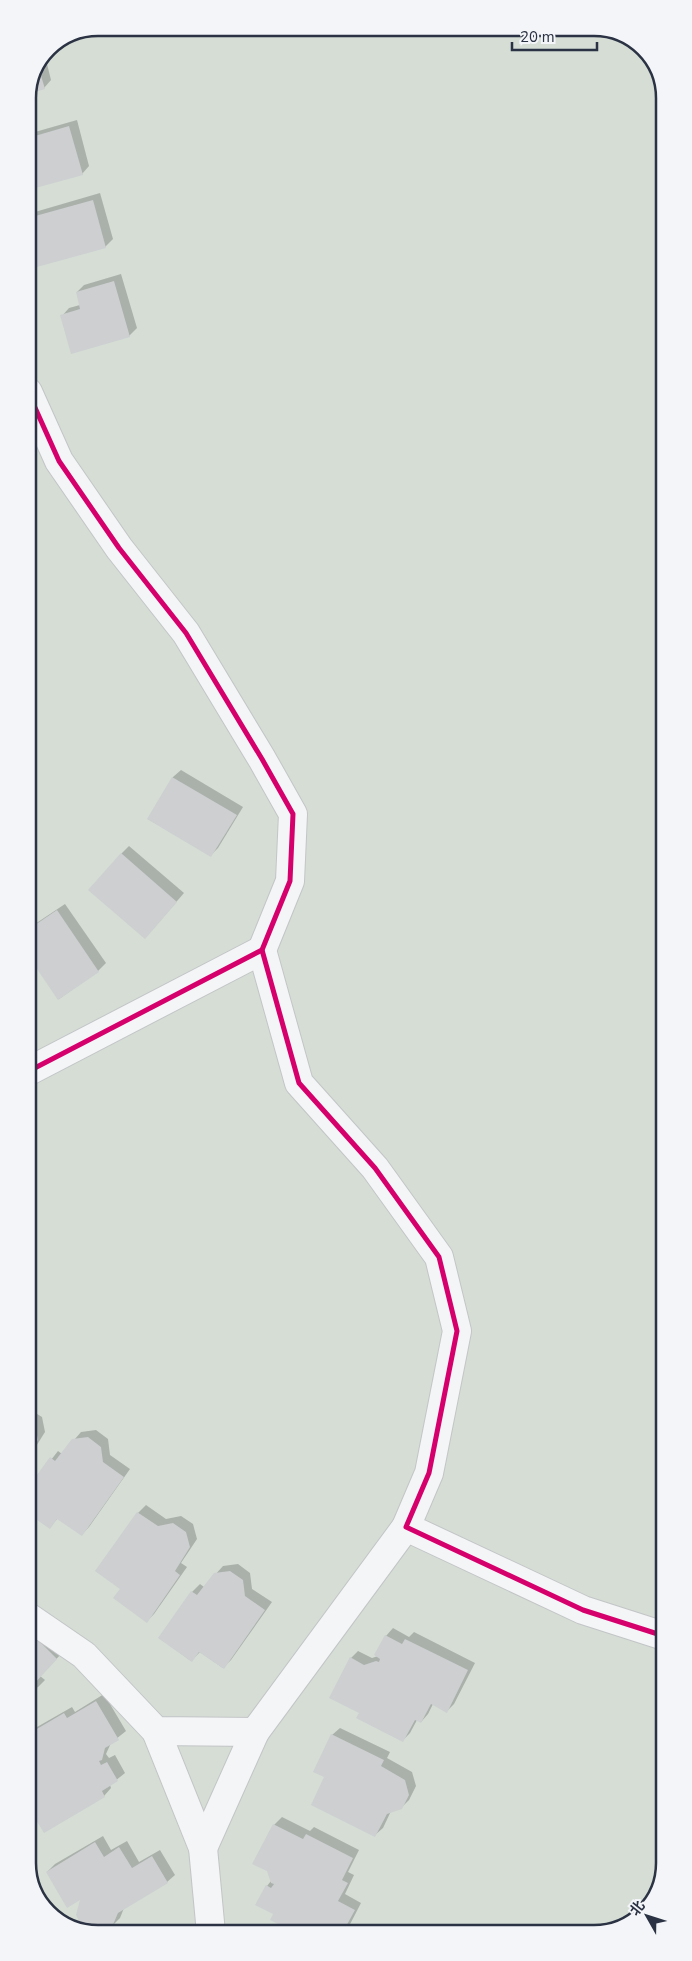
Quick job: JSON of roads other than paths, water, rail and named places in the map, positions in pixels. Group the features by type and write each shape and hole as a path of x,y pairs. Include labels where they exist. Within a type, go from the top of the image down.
{"street":[{"path":"36,410 59,461 119,548 186,633 293,814 290,881 262,950 299,1083 375,1168 439,1256 457,1331 429,1473 406,1527 255,1732 203,1848"},
{"path":"36,1067 262,950"},
{"path":"406,1527 584,1610 656,1633"},
{"path":"36,1622 84,1655 156,1731 203,1848 210,1925"},
{"path":"156,1731 255,1732"}]}
